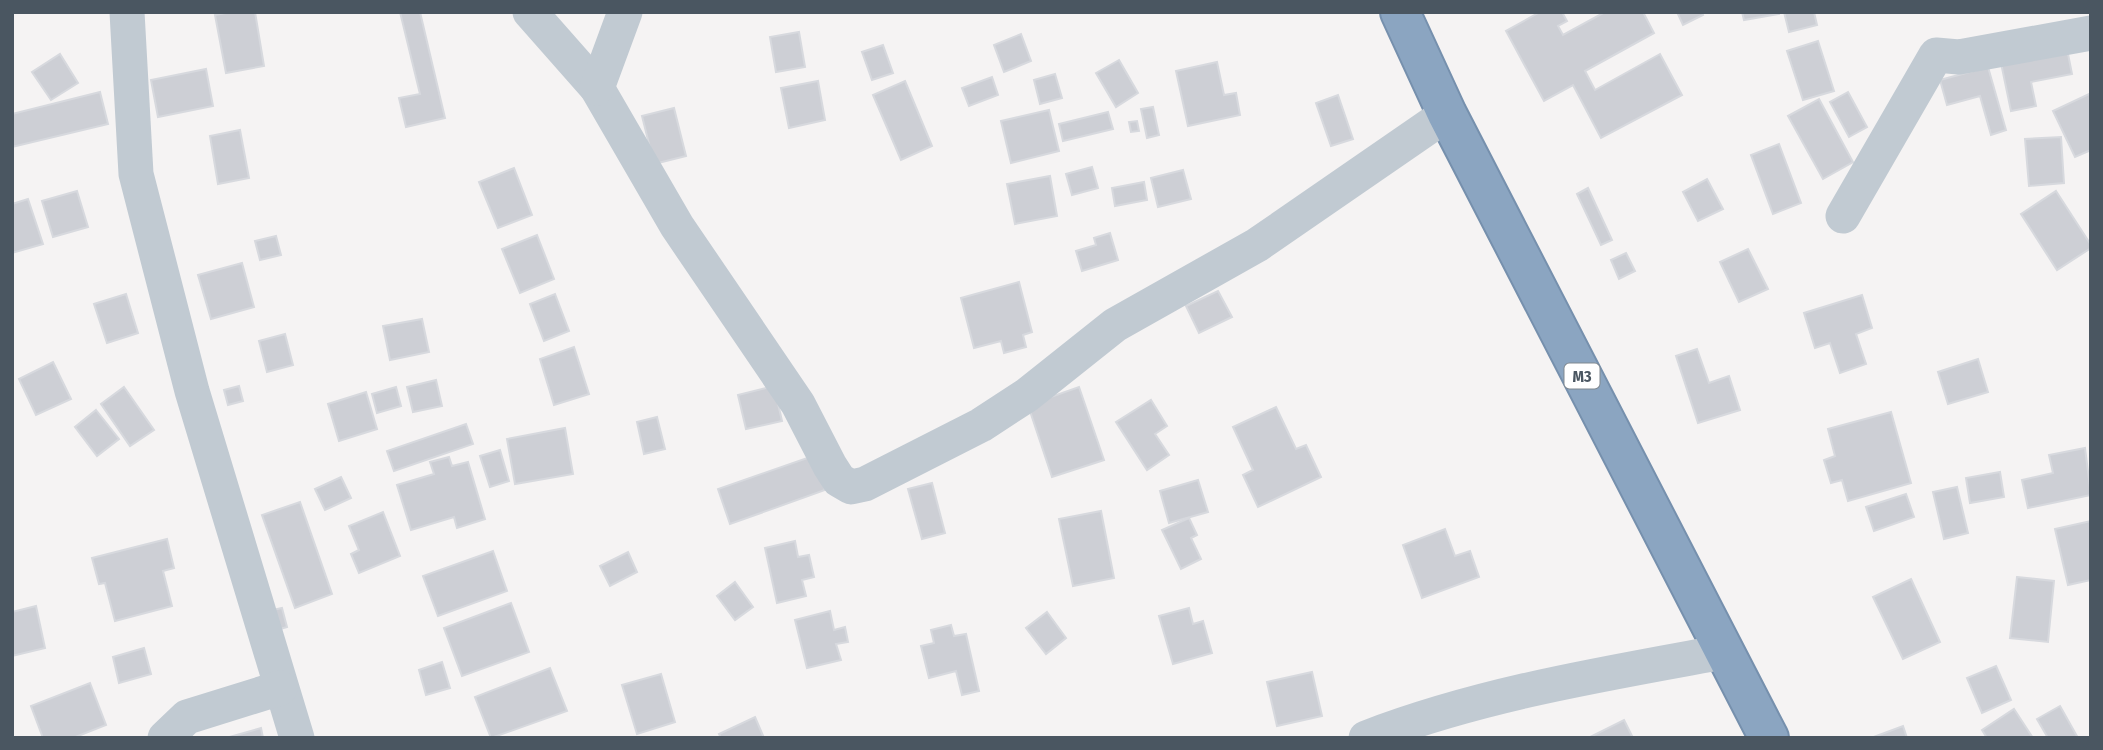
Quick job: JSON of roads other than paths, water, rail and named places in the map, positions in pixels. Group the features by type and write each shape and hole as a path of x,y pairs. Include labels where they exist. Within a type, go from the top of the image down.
{"highway":[{"name":"M3","path":"1400,12 1447,114 1769,738"}],"street":[{"path":"127,12 136,174 192,391 280,688 298,738"},
{"path":"530,12 597,89 677,226 798,404 830,466 839,480 851,487 865,484 981,425 1027,395 1115,325 1257,245 1447,114"},
{"path":"597,89 625,12"},
{"path":"1843,216 1936,55 1959,57 2091,33"},
{"path":"1366,738 1397,726 1571,680 1723,652"},
{"path":"165,738 187,717 280,688"}]}
